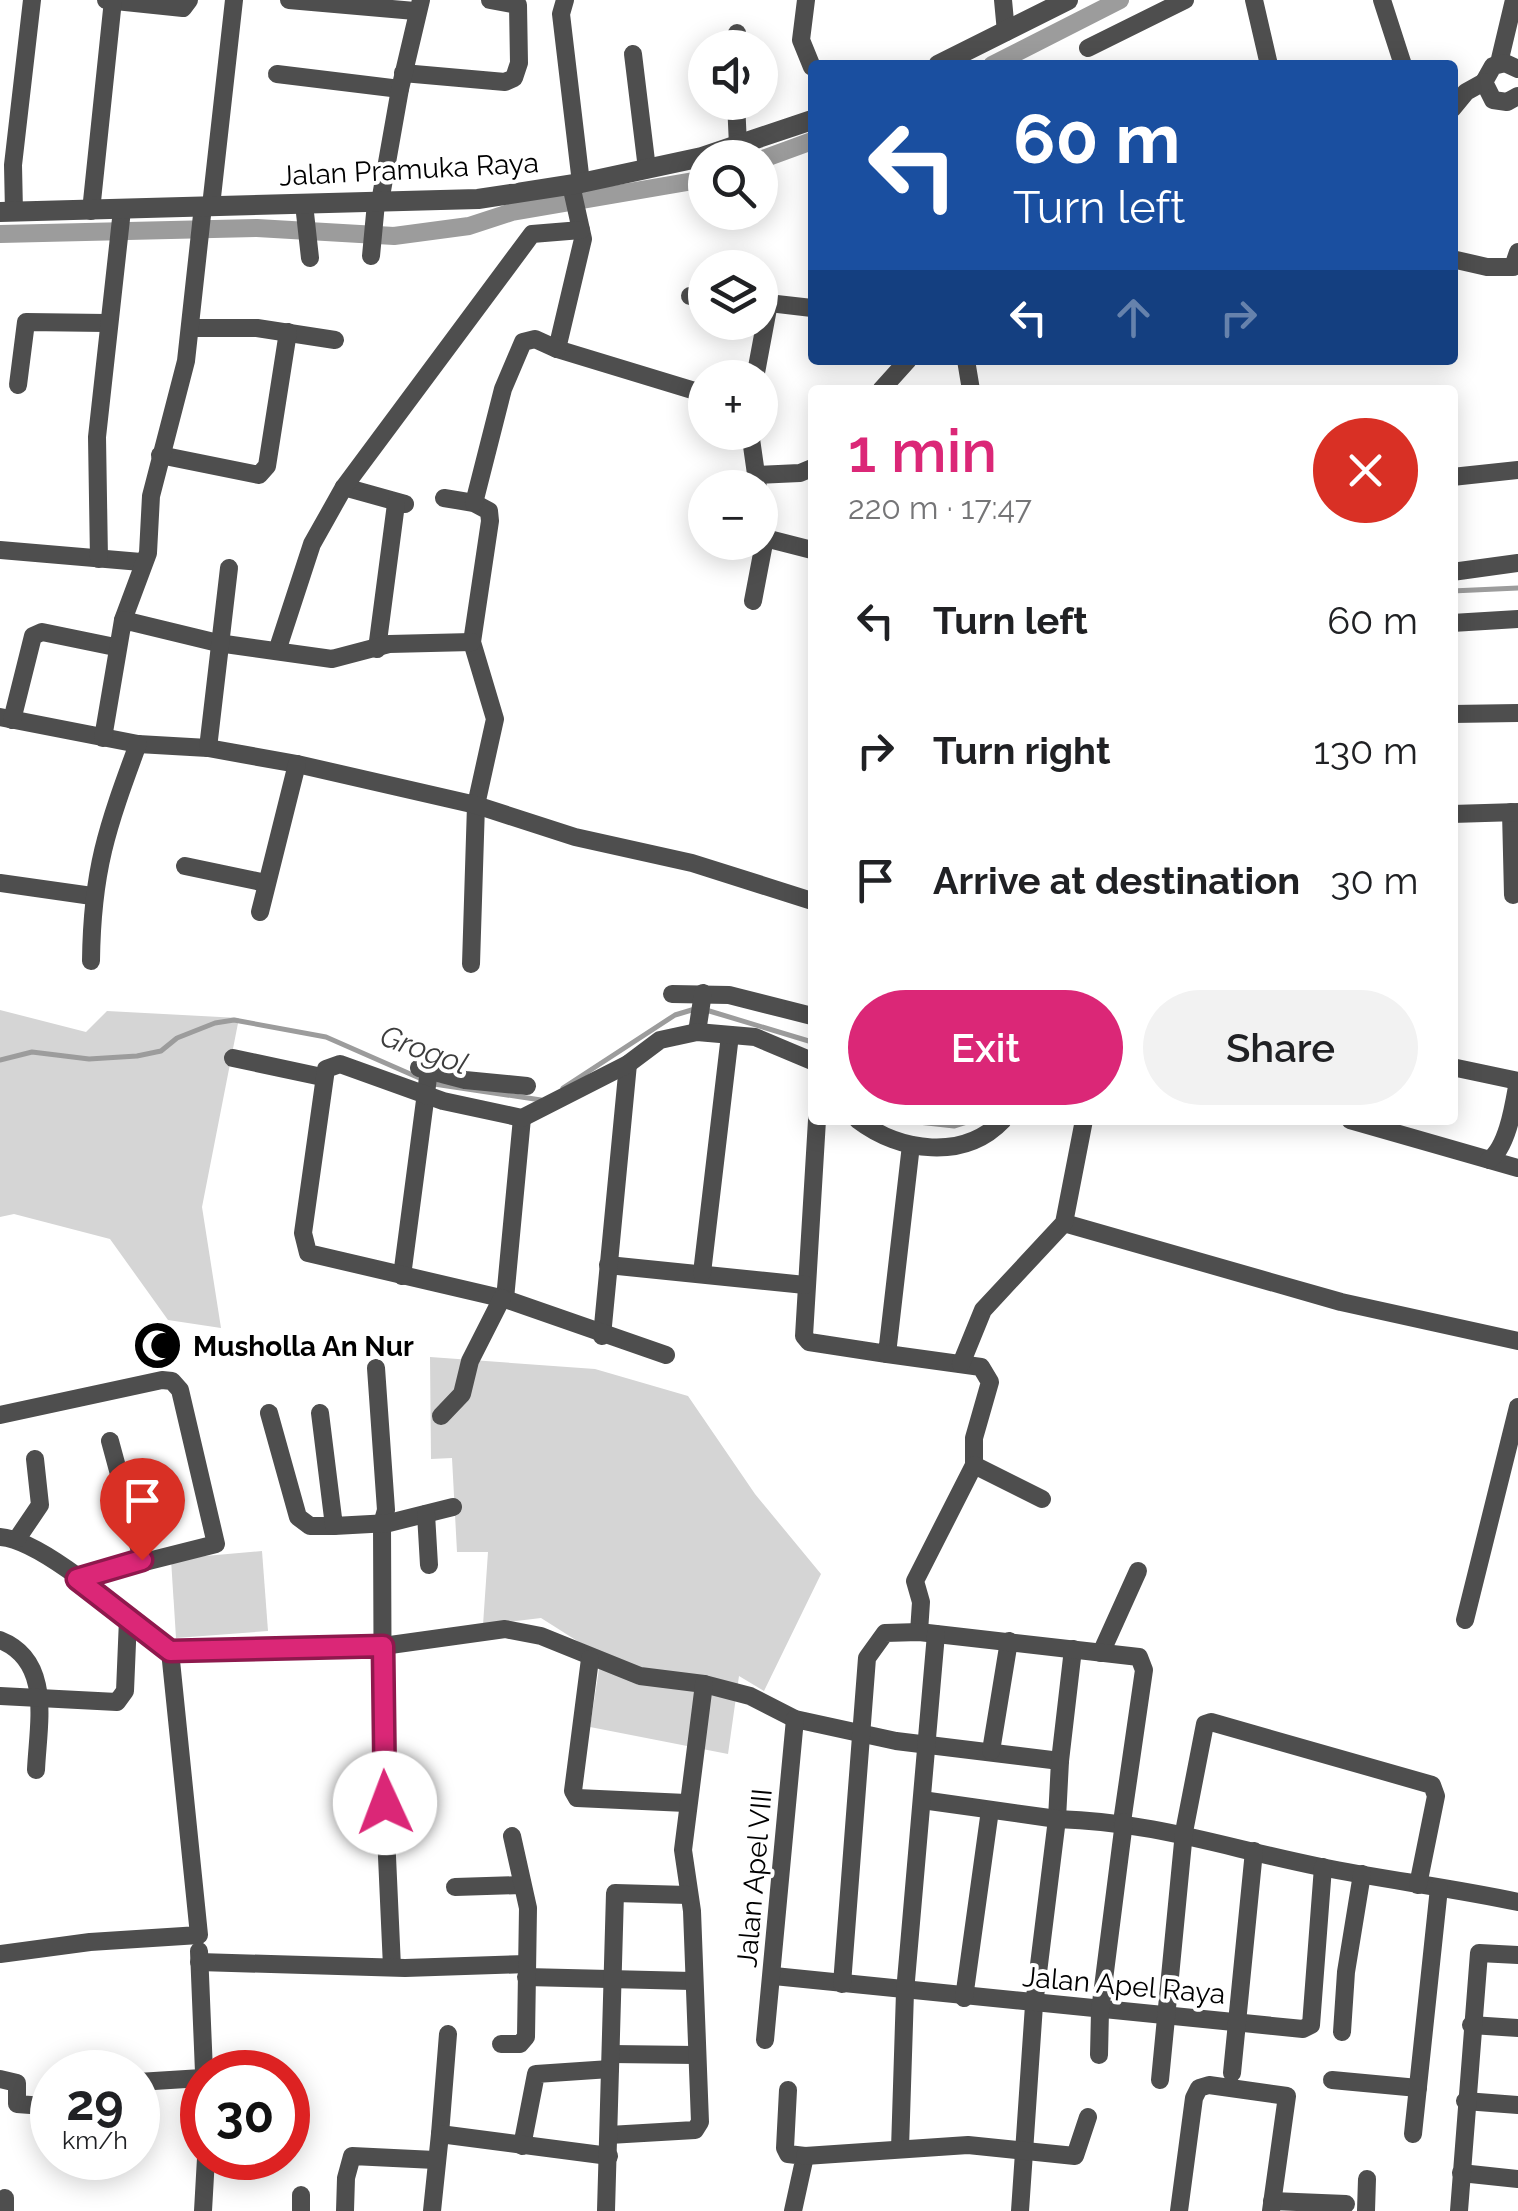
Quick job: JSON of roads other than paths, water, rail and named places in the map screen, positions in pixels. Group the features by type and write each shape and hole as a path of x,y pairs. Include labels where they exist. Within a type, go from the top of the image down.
{"street":[{"path":"7,212 32,0"},
{"path":"91,211 111,1 183,8 189,0"},
{"path":"103,738 115,647 141,562 148,553 151,496 192,328 198,240 234,0"},
{"path":"288,0 418,6 372,251"},
{"path":"277,74 505,82 514,78 519,63 518,5 490,0"},
{"path":"557,350 580,261 581,226 561,14 565,0"},
{"path":"806,0 801,40 809,60"},
{"path":"1003,0 1006,32"},
{"path":"948,60 1068,0"},
{"path":"1254,0 1268,60"},
{"path":"1382,0 1401,60"},
{"path":"1458,102 1484,82 1488,70 1509,66 1514,0"},
{"path":"1088,48 1178,1"},
{"path":"633,54 646,169"},
{"path":"1484,82 1493,100 1507,102 1518,96"},
{"name":"Jalan Pramuka Raya","path":"753,140 808,121"},
{"name":"Jalan Pramuka Raya","path":"7,212 121,214 205,210 306,218 575,187 688,158"},
{"path":"99,559 97,437 106,324 121,214"},
{"path":"306,218 310,258"},
{"path":"277,651 312,544 344,487 532,234 581,226"},
{"path":"1458,259 1516,263"},
{"path":"778,304 808,307"},
{"path":"18,385 26,322 106,324"},
{"path":"192,328 288,332 334,340"},
{"path":"160,455 259,475 266,466 288,332"},
{"path":"474,503 503,389 523,342 536,339 557,350 688,389"},
{"path":"886,385 904,365"},
{"path":"778,476 808,469"},
{"path":"1458,476 1518,470"},
{"path":"344,487 400,504 376,649"},
{"path":"444,498 474,503 489,512 490,520 472,642 494,719 476,805 471,964"},
{"path":"778,540 808,549"},
{"path":"0,550 141,562"},
{"path":"753,601 759,560"},
{"path":"1458,571 1518,563"},
{"path":"208,748 229,568"},
{"path":"1458,623 1518,619"},
{"path":"122,620 218,643 332,658 376,649 472,642"},
{"path":"115,647 42,632 34,636 6,719 138,744 208,748 297,764 476,805 575,837 692,863 808,900"},
{"path":"1458,714 1518,713"},
{"path":"92,961 92,896 100,848 138,744"},
{"path":"260,912 297,764"},
{"path":"1458,814 1515,812 1513,894"},
{"path":"185,866 266,883"},
{"path":"0,883 92,896"},
{"path":"696,1032 703,993"},
{"path":"672,994 729,995 808,1015"},
{"path":"666,1355 503,1299 313,1255 306,1248 304,1234 322,1077 330,1065 340,1064 425,1096 522,1118 628,1064 660,1040 696,1032 755,1036 808,1059"},
{"path":"702,1272 730,1035"},
{"path":"233,1058 322,1077"},
{"path":"602,1336 628,1064"},
{"path":"402,1276 425,1096 424,1069 465,1080 527,1086"},
{"path":"1458,1069 1518,1081 1496,1156 1489,1160"},
{"path":"441,1416 462,1394 470,1362 503,1299 522,1118"},
{"path":"817,1125 806,1286 808,1340 981,1367 990,1382 974,1438 974,1465 916,1574 927,1633 929,1745 906,1992 900,2150"},
{"path":"866,1125 882,1136 911,1146 955,1147 990,1133 998,1125"},
{"path":"961,1364 983,1310 1064,1223 1083,1125"},
{"path":"1367,1125 1518,1168"},
{"path":"887,1354 911,1146"},
{"path":"1064,1223 1307,1294 1518,1341"},
{"path":"608,1266 702,1272 806,1286"},
{"path":"376,1368 385,1473 383,1646 392,1968"},
{"path":"0,1415 162,1380 174,1383 194,1438 216,1540 210,1548 142,1560 77,1579"},
{"path":"1465,1620 1518,1406"},
{"path":"269,1412 298,1518 310,1526 382,1524 453,1507"},
{"path":"320,1413 334,1526"},
{"path":"110,1441 142,1560"},
{"path":"35,1459 41,1499 9,1538 77,1579 170,1651 383,1646 506,1629 540,1636 640,1676 704,1684 766,1702 794,1719 860,1734 1060,1762"},
{"path":"974,1465 1042,1499"},
{"path":"426,1514 429,1564"},
{"path":"1101,1653 1138,1571"},
{"path":"0,1696 112,1702 121,1699 128,1619"},
{"path":"842,1984 870,1648 892,1630 1130,1655 1144,1662 1122,1822 1098,2056"},
{"path":"0,1640 27,1658 40,1698 36,1770"},
{"path":"991,1751 1009,1640"},
{"path":"1020,2211 1034,2005 1073,1649"},
{"path":"170,1651 199,1936 202,2050"},
{"path":"590,1659 573,1792 577,1798 686,1802"},
{"path":"609,2134 695,2130 702,2103 692,1981 692,1911 683,1850 686,1802 704,1684"},
{"name":"Jalan Apel VIII","path":"765,2040 774,1976 794,1719"},
{"path":"1160,2080 1184,1832 1201,1729 1212,1722 1432,1785 1436,1796 1418,1884"},
{"path":"922,1800 1184,1832 1323,1867 1518,1902"},
{"path":"964,1998 990,1810"},
{"path":"501,2044 525,2042 528,1908 512,1836"},
{"path":"1232,2073 1254,1851"},
{"name":"Jalan Apel Raya","path":"774,1976 1303,2030 1311,2025 1323,1867"},
{"path":"1342,2032 1346,1972 1362,1874"},
{"path":"454,1887 521,1885"},
{"path":"1413,2134 1439,1888"},
{"path":"606,2211 616,1893 688,1895"},
{"path":"0,1954 90,1942 199,1936"},
{"path":"1459,2211 1479,1953 1518,1955"},
{"path":"199,1962 527,1970 692,1981"},
{"path":"1471,2024 1518,2028"},
{"path":"432,2211 448,2034"},
{"path":"522,2146 536,2074 610,2062 696,2055"},
{"path":"0,2079 17,2084 17,2104 30,2105"},
{"path":"1332,2080 1418,2088"},
{"path":"1180,2211 1194,2098 1203,2085 1287,2096 1272,2206 1346,2204"},
{"path":"788,2090 785,2148 788,2154 805,2156 968,2145 1076,2156 1088,2117"},
{"path":"1465,2101 1518,2104"},
{"path":"440,2134 609,2156"},
{"path":"345,2211 346,2178 352,2156 436,2160"},
{"path":"793,2211 805,2156"},
{"path":"1461,2174 1518,2179"},
{"path":"1366,2211 1367,2179"},
{"path":"203,2211 205,2180"}],"waterway":[{"path":"1002,60 1120,0"},
{"path":"778,153 808,142"},
{"path":"0,234 257,228 394,236 469,226 512,212 688,182"},
{"name":"Grogol","path":"1458,591 1518,588"},
{"name":"Grogol","path":"563,1088 675,1015 695,1009"},
{"name":"Grogol","path":"706,1010 808,1041"},
{"name":"Grogol","path":"0,1060 32,1052 89,1059 137,1056 161,1051 177,1038 215,1023 234,1020 326,1037 424,1080"},
{"name":"Grogol","path":"434,1084 541,1100"},
{"name":"Grogol","path":"945,1125 957,1125"}],"place":[{"name":"Musholla An Nur","path":"158,1346"}]}
